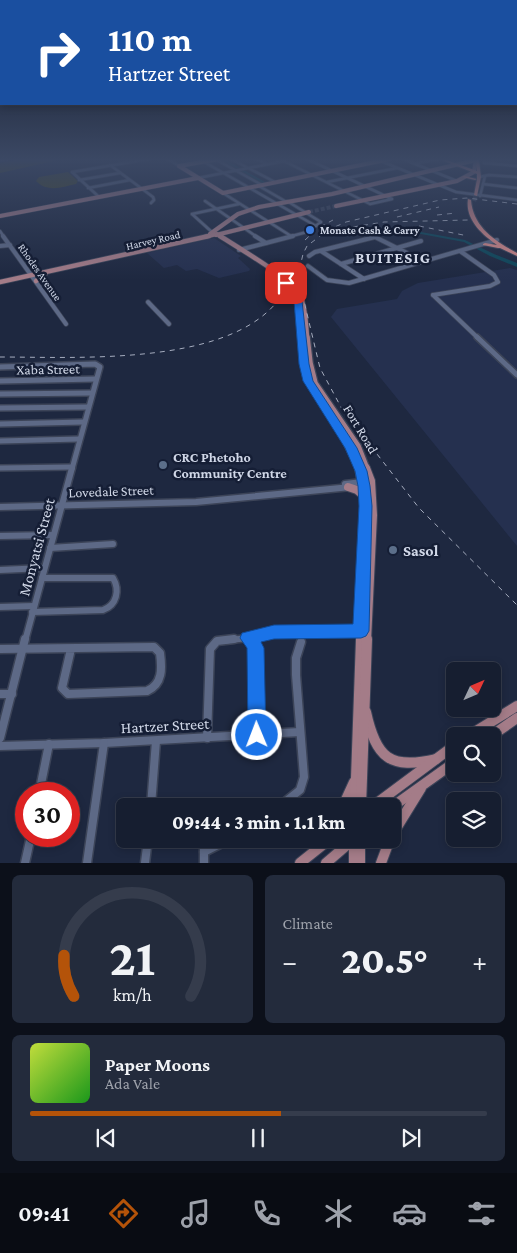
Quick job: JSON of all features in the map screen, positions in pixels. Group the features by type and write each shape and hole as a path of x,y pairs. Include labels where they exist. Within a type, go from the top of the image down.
{"highway":[{"path":"489,243 483,224 472,200 470,209 477,222 487,236 489,243"},
{"path":"489,243 517,254"},
{"path":"489,243 505,249"},
{"path":"489,243 517,254"}],"main road":[{"path":"42,208 83,199"},
{"path":"0,216 85,199"},
{"path":"218,235 230,219 249,210 296,199"},
{"path":"336,206 367,199"},
{"path":"218,235 309,212"},
{"name":"Harvey Road","path":"44,273 218,235"},
{"name":"Harvey Road","path":"126,256 198,238 218,235"},
{"name":"Fort Road","path":"218,235 281,276 298,290 304,308 308,369 319,389 358,446 368,483 373,515 360,798"},
{"path":"0,284 44,273"},
{"path":"0,284 44,273"},
{"name":"Fort Road","path":"355,798 365,497 368,483"},
{"path":"348,487 357,490 365,497"},
{"path":"364,701 373,736 383,752 390,758 400,763 409,764 436,759"},
{"path":"483,727 517,706"},
{"path":"501,729 517,718"},
{"path":"384,798 446,752"},
{"path":"401,800 446,768"},
{"path":"347,798 356,779"},
{"path":"401,821 425,783"},
{"path":"300,863 319,848"},
{"path":"326,863 344,848"},
{"path":"354,848 354,863"},
{"path":"360,848 360,863"},
{"path":"382,863 387,848"}],"street":[{"path":"151,204 153,199"},
{"path":"232,199 291,236"},
{"path":"268,199 316,226"},
{"path":"240,250 310,231 321,222 309,212 283,199"},
{"path":"363,200 370,204 391,199"},
{"path":"205,201 266,243"},
{"path":"216,209 239,204"},
{"name":"Fort Road","path":"216,209 192,214 218,235"},
{"name":"Rhodes Avenue","path":"0,231 66,324"},
{"path":"309,256 373,237 424,261"},
{"path":"341,264 421,241"},
{"path":"308,266 327,280 347,283 489,243"},
{"path":"0,246 10,245"},
{"path":"460,250 494,275 498,282 490,286 432,295 517,375"},
{"path":"321,251 364,278"},
{"path":"148,302 169,324"},
{"name":"Monyatsi Street","path":"0,367 98,365 100,367 83,422 0,738"},
{"name":"Xaba Street","path":"0,381 96,379"},
{"path":"0,394 92,392"},
{"path":"0,408 88,407"},
{"path":"0,424 83,422"},
{"path":"0,441 79,439"},
{"path":"0,468 72,467"},
{"path":"330,488 368,483"},
{"name":"Lovedale Street","path":"0,507 226,500 348,487 368,483"},
{"path":"0,536 53,535"},
{"path":"50,548 113,544"},
{"path":"0,570 44,568"},
{"path":"0,607 104,610 110,608 115,602 116,584 114,578 42,578"},
{"path":"208,738 208,690 212,646 217,640 248,638 274,632 361,631"},
{"path":"248,638 253,641 256,648 257,735"},
{"path":"292,798 303,786 304,769 296,665 301,642"},
{"path":"0,649 149,646 157,648 161,655 160,680 155,687 146,691 68,694 62,688 71,649"},
{"path":"0,694 12,694"},
{"name":"Hartzer Street","path":"0,746 156,741 300,732"},
{"path":"151,798 156,741"},
{"path":"87,863 104,743"},
{"path":"42,782 50,744"},
{"path":"25,863 29,847"},
{"path":"145,863 147,848"},
{"path":"204,848 204,863"},
{"path":"204,852 212,848"}],"shaded area":[{"path":"214,238 241,256 238,258 250,269 249,271 219,278 197,269 186,271 177,265 164,268 147,253"},
{"path":"510,268 517,270 517,546 331,317 337,309 397,299 402,291 418,283"}],"waterway":[{"path":"355,229 421,233 465,241 517,265"}],"tunnel":[{"path":"309,212 336,206"}],"railway":[{"path":"450,199 346,222 328,230 307,246 303,254 298,276 320,368 342,409 419,508 517,605"},
{"path":"478,199 517,204"},
{"path":"397,217 439,207"},
{"path":"437,215 456,213"},
{"path":"305,240 318,228 333,220"},
{"path":"353,227 384,222 468,220"},
{"path":"419,226 468,236"},
{"path":"0,357 107,357 147,354 185,348 221,338 252,323 276,303 285,289 295,262"}],"place":[{"name":"Monate Cash & Carry","path":"310,230"},
{"name":"CRC Phetoho Community Centre","path":"163,465"},
{"name":"Sasol","path":"393,550"}],"district":[{"name":"BUITESIG","path":"393,257"}],"route":[{"path":"257,735 256,648 253,641 248,638 265,632 361,631 365,506 361,471 345,437 308,381 304,364 298,301 295,292 286,283"}]}
